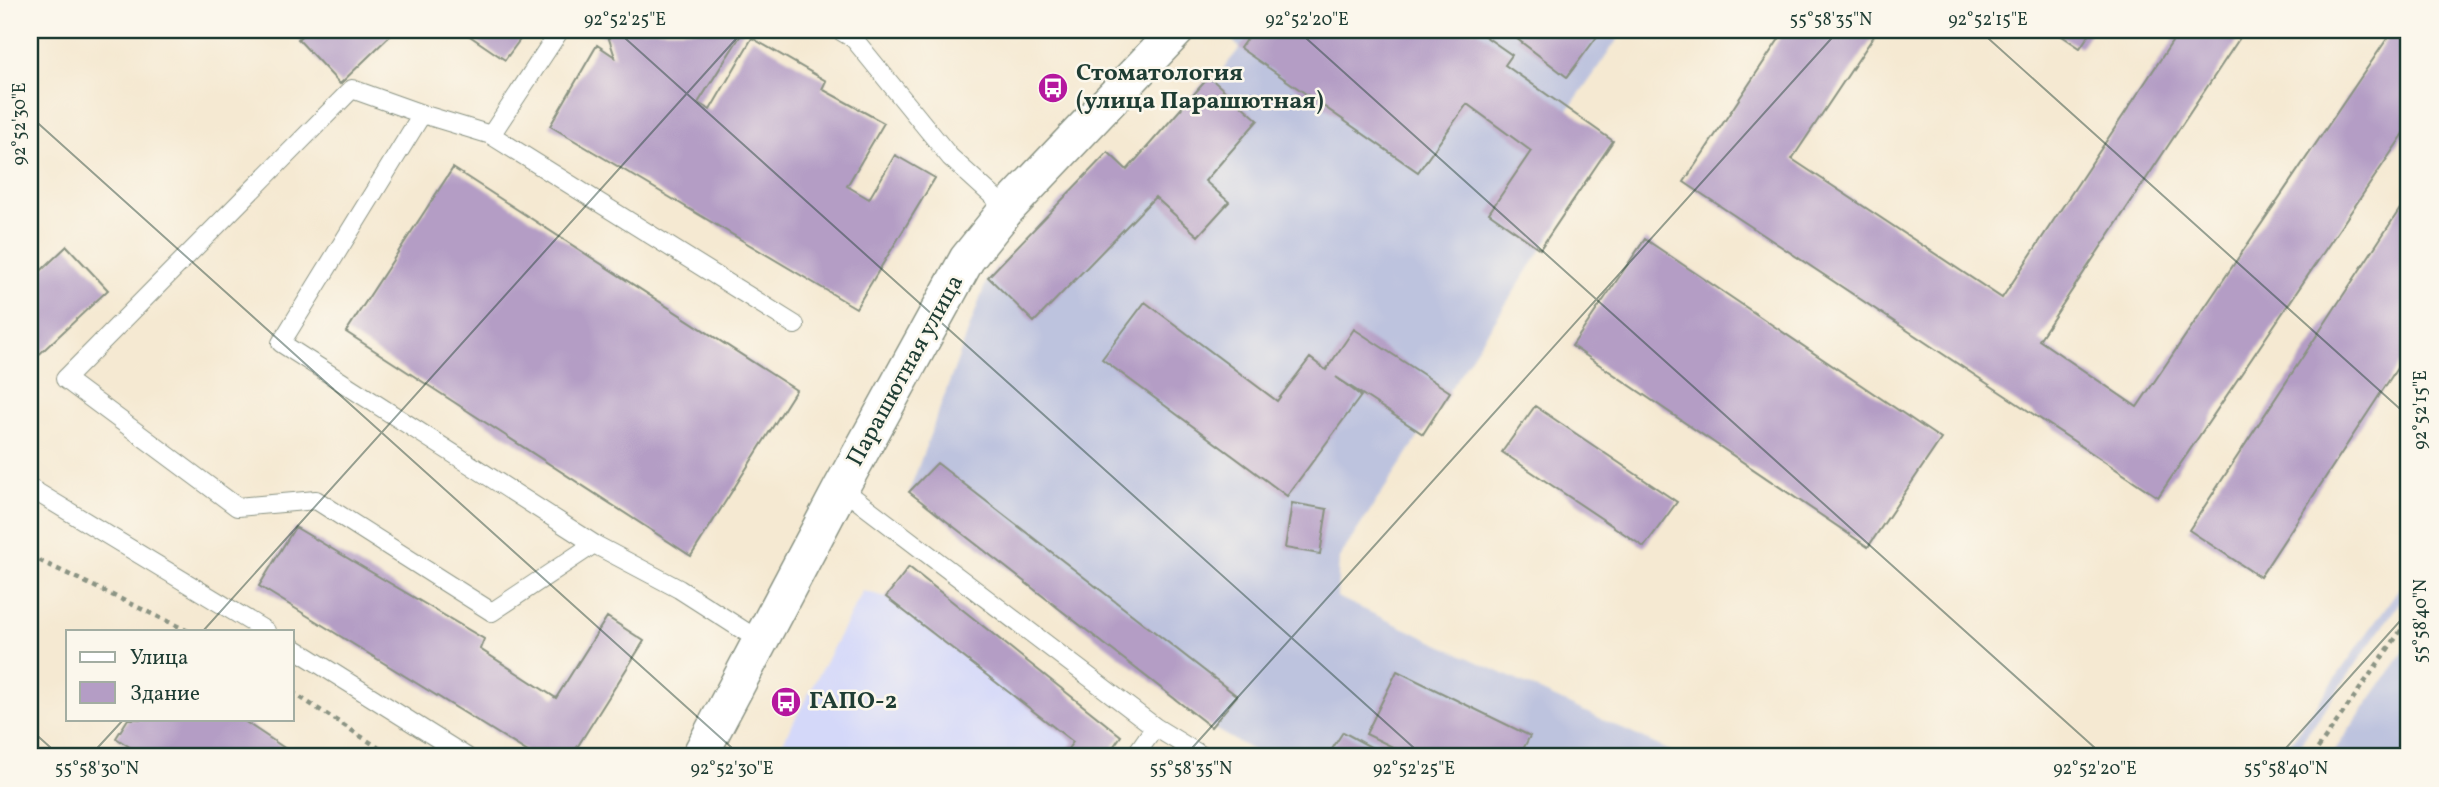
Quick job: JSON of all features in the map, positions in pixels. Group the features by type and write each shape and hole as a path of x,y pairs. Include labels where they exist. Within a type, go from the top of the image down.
{"street":[{"name":"Парашютная улица","path":"699,757 841,488 967,259 1007,209 1177,30"}],"lane":[{"path":"491,135 560,30"},
{"path":"839,30 854,39 950,157 1007,209"},
{"path":"594,544 492,612 316,500 237,506 65,379 352,89 491,135 795,325"},
{"path":"422,114 281,343 594,544 680,589 760,641"},
{"path":"30,488 264,630"},
{"path":"841,488 1155,727 1204,757"},
{"path":"294,648 467,757"},
{"path":"1134,757 1155,727"}],"path":[{"path":"30,556 186,630"},
{"path":"2312,757 2409,619"},
{"path":"294,693 393,757"}],"shaded area":[{"path":"1231,30 1624,30 1568,110 1613,141 1339,558 1337,597 1683,757 1264,757 1211,727 909,492 988,277 1108,152 1127,170 1209,77 1213,81 1240,48 1227,35"},
{"path":"2409,574 2409,589 2291,757 2280,757"},
{"path":"863,591 886,597 1073,742 1062,757 775,757"},
{"path":"2409,644 2409,757 2330,757"}],"building":[{"path":"308,30 396,30 340,84 298,39"},
{"path":"461,30 527,30 505,60"},
{"path":"593,30 744,30 698,103 710,110 752,38 826,81 822,89 884,123 847,186 869,199 895,155 935,178 856,308 550,126 597,45 615,57 609,39"},
{"path":"1253,30 1476,30 1512,55 1505,65 1613,141 1540,249 1489,213 1531,151 1467,104 1418,172 1240,48"},
{"path":"1523,30 1602,30 1567,77 1516,38"},
{"path":"1785,30 1878,30 1792,159 2002,298 2180,30 2245,30 2039,340 2137,407 2393,30 2409,30 2409,126 2158,497 1684,182"},
{"path":"2053,30 2092,30 2080,48"},
{"path":"1209,77 1258,120 1205,181 1229,202 1198,236 1155,197 1034,322 988,277 1108,152 1127,170"},
{"path":"453,168 796,390 691,556 346,332"},
{"path":"2409,195 2409,350 2260,577 2189,530"},
{"path":"1645,239 1941,439 1868,547 1572,346"},
{"path":"67,246 108,290 30,363 30,281"},
{"path":"1145,302 1277,401 1310,358 1326,370 1354,329 1450,392 1423,434 1336,377 1361,396 1287,496 1102,359"},
{"path":"1535,406 1677,502 1644,547 1502,452"},
{"path":"937,463 1237,696 1211,727 909,492"},
{"path":"1292,503 1327,509 1320,554 1285,548"},
{"path":"295,527 484,639 480,649 556,698 607,617 644,641 571,757 536,757 259,586"},
{"path":"909,567 1121,736 1106,757 1062,757 1073,742 886,597"},
{"path":"1397,671 1530,736 1519,757 1413,757 1366,734"},
{"path":"127,720 242,720 298,757 145,757 116,738"},
{"path":"1343,732 1389,757 1327,757"}],"place":[{"name":"Стоматология (улица Парашютная)","path":"1053,88"},
{"name":"ГАПО-2","path":"786,702"}]}
